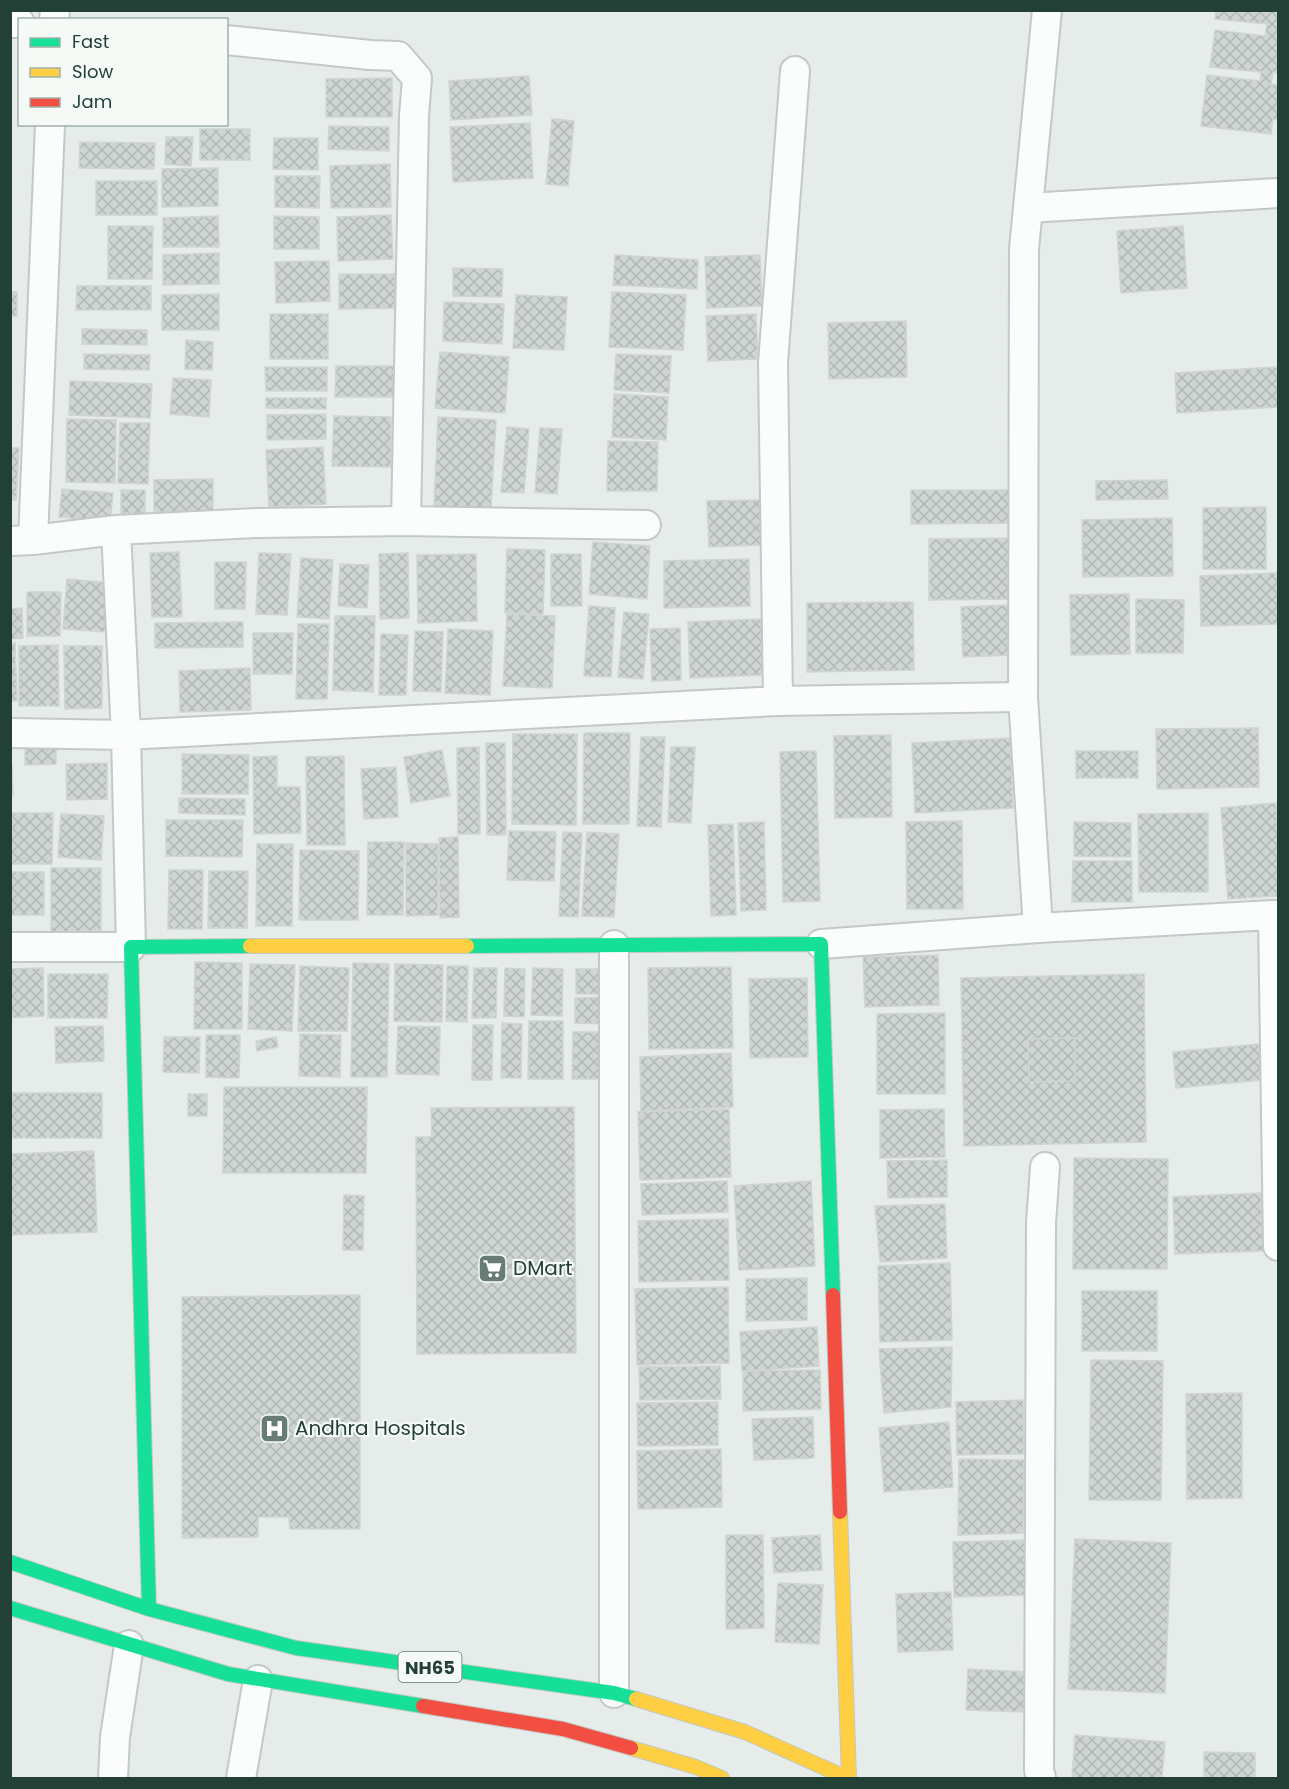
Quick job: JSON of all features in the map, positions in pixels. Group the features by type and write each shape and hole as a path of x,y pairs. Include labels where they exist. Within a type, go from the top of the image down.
{"main road":[{"path":"149,1610 131,947 821,944 848,1779"},
{"name":"NH65","path":"10,1562 149,1610 296,1648 614,1693 745,1732 848,1779"},
{"name":"NH65","path":"10,1608 228,1674 563,1729 696,1767 722,1779"}],"street":[{"path":"1038,928 1023,696 1024,249 1047,10"},
{"path":"228,40 370,56 398,56 417,78 414,116 406,520"},
{"path":"778,701 773,363 795,71"},
{"path":"50,126 22,541 116,530 256,523 406,520 646,525"},
{"path":"1028,208 1278,193"},
{"path":"10,947 131,947 126,735 116,530"},
{"path":"10,733 126,735 778,701 1023,696"},
{"path":"821,944 1038,928 1276,915 1278,1246"},
{"path":"614,945 614,1693"},
{"path":"1041,1779 1039,1758 1041,1223 1045,1167"},
{"path":"113,1779 115,1737 129,1645"},
{"path":"241,1779 258,1680"}],"building":[{"path":"1216,10 1278,10 1278,73 1273,72 1271,84 1278,85 1278,120 1273,119 1271,134 1201,126 1207,75 1260,81 1261,72 1210,67 1215,30 1265,36 1267,24 1215,19"},
{"path":"529,76 532,115 451,120 449,81"},
{"path":"392,78 392,117 326,117 326,79"},
{"path":"552,119 574,121 568,186 546,184"},
{"path":"530,123 533,178 453,182 450,127"},
{"path":"329,126 389,127 389,151 328,149"},
{"path":"200,129 250,129 250,160 200,160"},
{"path":"166,137 193,137 191,166 165,164"},
{"path":"274,138 318,138 318,170 273,169"},
{"path":"80,142 155,143 154,169 79,168"},
{"path":"390,164 391,207 331,208 330,166"},
{"path":"218,168 218,206 162,207 162,169"},
{"path":"275,176 320,176 319,208 275,207"},
{"path":"96,181 157,181 157,215 96,215"},
{"path":"391,215 393,259 338,261 337,217"},
{"path":"218,216 219,247 163,247 163,218"},
{"path":"274,216 319,217 319,249 274,249"},
{"path":"108,226 153,226 152,279 108,279"},
{"path":"1183,226 1187,288 1121,293 1117,231"},
{"path":"219,253 219,284 163,285 163,255"},
{"path":"615,255 698,260 697,289 613,285"},
{"path":"760,255 762,306 707,308 705,257"},
{"path":"329,261 330,301 276,303 275,262"},
{"path":"453,268 503,269 502,297 453,296"},
{"path":"339,274 395,274 395,308 339,309"},
{"path":"77,286 151,286 151,310 76,310"},
{"path":"10,292 17,292 17,316 10,316"},
{"path":"612,292 686,295 683,350 609,347"},
{"path":"219,294 219,330 162,330 162,295"},
{"path":"516,295 567,297 564,350 513,348"},
{"path":"444,302 504,304 502,344 443,341"},
{"path":"270,314 328,314 328,359 270,359"},
{"path":"756,314 758,359 708,361 706,316"},
{"path":"906,321 907,377 829,379 828,323"},
{"path":"82,329 147,330 147,345 82,344"},
{"path":"186,340 213,342 212,370 185,369"},
{"path":"440,352 509,357 505,413 435,408"},
{"path":"84,354 150,355 149,370 84,369"},
{"path":"616,354 671,356 669,393 614,390"},
{"path":"336,366 402,366 402,397 335,397"},
{"path":"265,367 327,367 327,391 266,391"},
{"path":"1278,367 1278,407 1177,413 1175,373"},
{"path":"173,378 211,380 209,417 170,414"},
{"path":"70,381 152,384 150,418 69,415"},
{"path":"614,394 668,397 666,440 612,437"},
{"path":"266,398 326,398 326,409 266,408"},
{"path":"326,414 326,439 267,440 267,415"},
{"path":"334,416 391,417 391,467 332,466"},
{"path":"438,417 496,420 491,509 434,506"},
{"path":"67,419 116,420 115,483 66,482"},
{"path":"120,423 150,423 148,484 118,483"},
{"path":"507,427 529,429 524,493 501,492"},
{"path":"540,428 562,429 557,494 535,492"},
{"path":"608,441 658,442 657,491 607,491"},
{"path":"323,447 326,504 269,507 266,450"},
{"path":"10,448 19,448 16,500 10,500"},
{"path":"213,479 213,511 154,512 154,480"},
{"path":"1167,480 1168,499 1096,500 1096,481"},
{"path":"62,489 113,493 110,521 59,517"},
{"path":"121,490 145,490 145,514 121,513"},
{"path":"911,490 1015,490 1015,523 911,524"},
{"path":"760,500 762,545 709,547 707,501"},
{"path":"1266,507 1266,569 1203,569 1203,508"},
{"path":"1172,518 1173,576 1083,577 1082,520"},
{"path":"1016,538 1017,599 929,600 929,539"},
{"path":"593,542 650,546 647,599 589,594"},
{"path":"507,549 545,550 543,614 505,613"},
{"path":"179,552 182,617 152,617 150,553"},
{"path":"259,553 291,554 287,615 256,614"},
{"path":"408,553 409,618 380,619 379,554"},
{"path":"476,554 477,621 418,623 417,555"},
{"path":"551,554 581,554 582,606 551,606"},
{"path":"301,558 333,560 329,619 297,617"},
{"path":"749,559 750,606 664,608 664,561"},
{"path":"215,562 246,562 245,609 215,609"},
{"path":"340,564 369,565 367,608 338,606"},
{"path":"1278,573 1278,624 1201,626 1200,576"},
{"path":"67,579 111,583 107,632 63,629"},
{"path":"27,592 61,592 60,636 27,636"},
{"path":"1129,594 1130,654 1071,655 1070,595"},
{"path":"1136,599 1184,600 1183,653 1136,653"},
{"path":"913,602 914,670 807,672 807,603"},
{"path":"1010,605 1011,655 963,657 961,607"},
{"path":"589,606 615,608 611,677 584,676"},
{"path":"22,608 23,638 10,639 10,609"},
{"path":"624,612 649,614 643,679 618,677"},
{"path":"507,614 555,616 552,688 503,686"},
{"path":"335,616 375,616 373,692 333,690"},
{"path":"761,619 763,675 690,678 688,622"},
{"path":"243,622 243,647 155,648 155,623"},
{"path":"298,624 329,624 327,699 296,699"},
{"path":"680,628 681,680 652,681 650,629"},
{"path":"448,629 493,631 490,695 445,693"},
{"path":"415,631 443,632 441,692 413,691"},
{"path":"253,633 293,633 292,674 253,674"},
{"path":"381,634 408,635 406,695 379,695"},
{"path":"10,643 15,643 17,701 10,701"},
{"path":"58,645 59,706 19,706 19,646"},
{"path":"64,646 102,646 102,708 65,709"},
{"path":"250,668 251,710 180,712 179,671"},
{"path":"1258,728 1259,787 1157,789 1156,729"},
{"path":"584,733 630,733 629,824 583,824"},
{"path":"513,734 577,734 576,825 512,824"},
{"path":"891,735 892,817 835,818 834,736"},
{"path":"641,737 665,737 661,827 637,826"},
{"path":"1010,738 1013,808 915,813 912,743"},
{"path":"486,743 505,743 506,835 487,835"},
{"path":"56,746 56,764 25,765 25,747"},
{"path":"479,747 480,834 458,834 457,748"},
{"path":"671,747 695,747 691,823 668,822"},
{"path":"442,750 450,796 411,803 404,757"},
{"path":"816,751 820,901 783,902 780,752"},
{"path":"1076,751 1138,751 1138,778 1076,778"},
{"path":"182,754 249,755 248,794 182,794"},
{"path":"277,756 277,787 300,787 301,833 254,834 253,757"},
{"path":"344,756 345,845 307,845 306,757"},
{"path":"107,763 107,799 67,800 66,764"},
{"path":"10,765 12,765 13,796 10,796"},
{"path":"396,767 398,817 364,819 361,769"},
{"path":"179,798 245,799 245,815 179,813"},
{"path":"1276,803 1278,896 1228,899 1221,808"},
{"path":"12,813 53,813 52,864 11,864"},
{"path":"1208,813 1208,892 1139,892 1138,814"},
{"path":"61,814 104,816 101,860 58,857"},
{"path":"166,820 243,820 242,857 166,856"},
{"path":"962,821 963,909 907,909 906,822"},
{"path":"764,822 766,910 741,911 738,823"},
{"path":"1074,822 1131,823 1131,857 1074,856"},
{"path":"733,824 736,915 711,916 708,825"},
{"path":"509,831 556,832 554,881 507,880"},
{"path":"563,832 582,833 578,917 559,916"},
{"path":"587,832 619,834 614,917 582,916"},
{"path":"458,837 459,917 440,918 439,838"},
{"path":"368,842 404,842 403,915 367,915"},
{"path":"406,843 438,844 438,915 406,916"},
{"path":"257,844 293,844 292,926 256,926"},
{"path":"300,850 359,851 358,920 299,920"},
{"path":"1073,861 1132,861 1132,902 1072,902"},
{"path":"51,868 101,868 101,931 51,932"},
{"path":"169,870 203,870 202,929 168,929"},
{"path":"209,871 248,871 247,928 208,928"},
{"path":"10,872 44,872 44,915 10,915"},
{"path":"938,955 939,1005 865,1007 863,957"},
{"path":"195,962 242,963 242,1029 194,1029"},
{"path":"353,963 389,964 387,1077 351,1077"},
{"path":"250,964 295,965 292,1031 248,1029"},
{"path":"395,964 443,965 442,1022 394,1021"},
{"path":"300,966 349,968 347,1031 298,1031"},
{"path":"447,966 468,966 467,1022 446,1021"},
{"path":"731,967 733,1048 649,1049 648,968"},
{"path":"43,968 44,1016 10,1018 10,969"},
{"path":"474,968 497,968 496,1018 472,1018"},
{"path":"505,968 525,969 524,1017 504,1016"},
{"path":"533,968 563,969 562,1016 531,1015"},
{"path":"576,969 602,969 602,994 576,994"},
{"path":"48,974 108,974 107,1018 48,1018"},
{"path":"1144,974 1146,1142 964,1146 961,978","holes":["1075,1038 1075,1081 1029,1082 1028,1039"]},
{"path":"807,978 808,1057 750,1058 749,979"},
{"path":"607,997 607,1024 575,1023 575,998"},
{"path":"945,1013 945,1094 877,1094 877,1014"},
{"path":"529,1021 563,1021 563,1079 528,1079"},
{"path":"502,1023 522,1024 521,1078 501,1078"},
{"path":"473,1025 493,1025 492,1080 472,1080"},
{"path":"103,1026 104,1061 56,1063 55,1027"},
{"path":"398,1026 440,1027 439,1075 396,1074"},
{"path":"573,1032 606,1032 605,1079 572,1079"},
{"path":"300,1034 341,1035 340,1077 299,1076"},
{"path":"206,1035 240,1035 239,1078 206,1077"},
{"path":"164,1037 200,1037 199,1073 163,1072"},
{"path":"276,1037 278,1047 257,1051 256,1041"},
{"path":"1075,1038 1075,1081 1029,1082 1028,1039"},
{"path":"1259,1044 1262,1080 1176,1088 1173,1052"},
{"path":"731,1053 733,1107 641,1111 640,1057"},
{"path":"224,1087 367,1087 366,1173 223,1173"},
{"path":"10,1093 102,1093 102,1138 10,1138"},
{"path":"188,1094 207,1094 207,1116 188,1116"},
{"path":"574,1107 576,1353 417,1354 416,1137 432,1137 431,1108"},
{"path":"729,1109 731,1177 640,1180 638,1112"},
{"path":"944,1109 945,1157 880,1158 880,1110"},
{"path":"94,1151 97,1232 10,1235 10,1154"},
{"path":"1074,1158 1168,1159 1167,1269 1073,1269"},
{"path":"947,1160 947,1197 888,1198 887,1161"},
{"path":"727,1181 728,1212 642,1215 641,1184"},
{"path":"811,1181 815,1266 739,1270 734,1186"},
{"path":"1261,1193 1263,1251 1175,1254 1173,1197"},
{"path":"344,1195 364,1196 363,1250 343,1250"},
{"path":"945,1204 947,1258 880,1262 875,1206"},
{"path":"728,1219 729,1280 639,1282 638,1221"},
{"path":"950,1263 952,1340 880,1342 878,1266"},
{"path":"807,1278 807,1320 746,1321 746,1279"},
{"path":"728,1287 729,1363 637,1365 635,1289"},
{"path":"1082,1291 1157,1291 1157,1351 1082,1351"},
{"path":"360,1295 360,1529 290,1529 289,1517 258,1517 258,1537 182,1538 182,1297"},
{"path":"817,1327 819,1366 742,1371 740,1332"},
{"path":"952,1347 951,1407 884,1413 879,1349"},
{"path":"1091,1360 1163,1361 1161,1500 1089,1500"},
{"path":"720,1366 721,1399 640,1400 639,1367"},
{"path":"820,1370 821,1409 743,1411 743,1371"},
{"path":"1242,1393 1242,1498 1187,1499 1186,1394"},
{"path":"1023,1400 1024,1454 957,1455 956,1402"},
{"path":"718,1402 718,1445 638,1446 637,1403"},
{"path":"813,1417 814,1458 754,1460 752,1419"},
{"path":"949,1422 953,1487 884,1492 879,1428"},
{"path":"721,1449 722,1507 638,1509 637,1451"},
{"path":"959,1459 1024,1460 1023,1533 958,1535"},
{"path":"726,1535 763,1535 764,1628 726,1629"},
{"path":"820,1535 822,1570 774,1573 772,1538"},
{"path":"1075,1539 1171,1543 1165,1693 1068,1689"},
{"path":"1028,1540 1029,1595 954,1597 953,1542"},
{"path":"778,1583 823,1585 819,1644 775,1642"},
{"path":"951,1592 953,1650 898,1652 896,1594"},
{"path":"968,1669 1029,1672 1027,1712 966,1710"},
{"path":"1075,1735 1165,1742 1162,1778 1072,1778"},
{"path":"1204,1752 1255,1753 1255,1778 1204,1778"}],"traffic: fast":[{"path":"467,946 821,944 833,1295"},
{"path":"149,1609 131,947 250,946"},
{"path":"10,1562 149,1609 296,1648 614,1693 636,1699"},
{"path":"10,1608 228,1674 423,1706"}],"traffic: slow":[{"path":"250,946 467,946"},
{"path":"840,1512 849,1778"},
{"path":"636,1699 745,1732 847,1778"},
{"path":"631,1748 696,1767 722,1778"}],"traffic: jam":[{"path":"833,1295 840,1512"},
{"path":"423,1706 563,1729 631,1748"}],"place":[{"name":"DMart","path":"492,1268"},
{"name":"Andhra Hospitals","path":"274,1428"}]}
